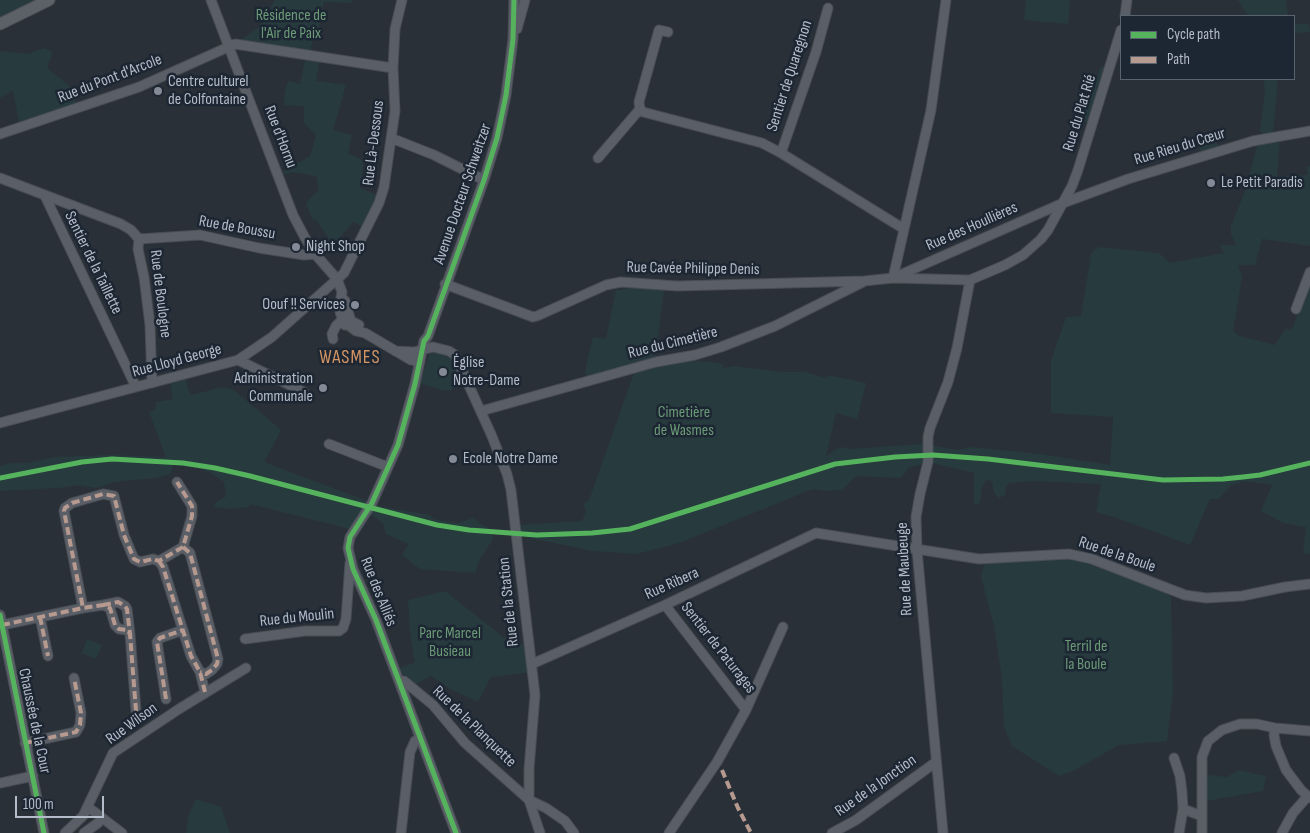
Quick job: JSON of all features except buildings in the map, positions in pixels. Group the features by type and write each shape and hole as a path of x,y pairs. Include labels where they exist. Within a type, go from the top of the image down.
{"main road":[{"path":"0,24 49,0"}],"street":[{"name":"Rue d'Hornu","path":"211,0 293,215 315,254 337,279"},
{"name":"Rue Là-Dessous","path":"337,279 347,269 379,203 384,187 395,98 393,68 395,29 402,0"},
{"name":"Avenue Docteur Schweitzer","path":"427,348 430,342 428,336 445,284 484,180 497,138 506,95 513,39 514,0"},
{"path":"513,39 524,0"},
{"path":"946,0 933,96 892,278 970,280"},
{"path":"1125,15 1127,0"},
{"name":"Sentier de Quaregnon","path":"781,153 816,52 828,8"},
{"path":"598,158 641,110 639,102 658,30 668,32"},
{"name":"Rue du Plat Rié","path":"970,280 1005,265 1032,248 1048,230 1072,186 1078,170 1120,33"},
{"path":"229,46 235,44 247,45 393,68"},
{"name":"Rue du Pont d'Arcole","path":"0,134 139,87 229,46"},
{"name":"Sentier de Quaregnon","path":"641,110 762,143 904,229"},
{"name":"Rue Rieu du Cœur","path":"1063,203 1195,157 1253,141 1310,130"},
{"path":"391,138 434,155 484,180"},
{"path":"0,178 121,224 131,230 139,239"},
{"name":"Sentier de la Taillette","path":"44,196 136,387"},
{"name":"Rue des Houllières","path":"892,278 1063,203"},
{"name":"Rue de Boussu","path":"139,239 200,235 259,248 304,255 315,254"},
{"name":"Rue de Boulogne","path":"139,239 138,248 150,325 152,383"},
{"path":"1296,309 1310,272"},
{"name":"Rue Cavée Philippe Denis","path":"445,284 532,317 606,285 621,282 677,286 864,282 892,278"},
{"path":"337,279 342,292 342,298 345,301 346,321 361,327 365,333 412,360 420,362 427,348"},
{"name":"Rue Lloyd George","path":"0,423 238,360 272,337 337,279"},
{"name":"Rue de Maubeuge","path":"943,833 917,550 916,517 928,462 930,428 948,382 957,348 970,280"},
{"name":"Rue du Cimetière","path":"481,411 656,362 701,354 721,348 775,326 864,282"},
{"path":"395,351 414,352 427,348"},
{"name":"Rue de la Station","path":"427,348 450,351 455,355 501,457 511,490 528,646 532,664 535,709 529,769 529,800"},
{"path":"238,360 304,392"},
{"name":"Rue des Alliés","path":"420,362 398,444 367,512 350,537 348,553 376,620 456,833"},
{"path":"329,444 388,467"},
{"path":"159,561 183,547 192,516 192,506 177,482"},
{"path":"83,608 64,514 68,505 103,494 114,496 124,535 134,559 140,562 153,559 159,561 163,567 191,656 200,672 205,692"},
{"name":"Rue Ribera","path":"532,664 665,605 816,533 824,533"},
{"name":"Rue de la Boule","path":"824,533 979,559 1069,554 1092,560 1185,594 1206,598 1242,596 1310,584"},
{"path":"183,547 190,553 218,659 217,664 212,670 206,674 200,672"},
{"name":"Rue du Moulin","path":"246,638 305,631 333,632 343,628 346,619 350,560"},
{"path":"2,625 118,602 125,606 130,634 136,711"},
{"path":"102,605 110,608 115,625 119,630 127,630 130,634"},
{"name":"Sentier de Paturages","path":"665,605 746,710"},
{"name":"Chaussée de la Cour","path":"0,615 4,653 33,776 44,833"},
{"path":"40,617 48,656"},
{"path":"669,833 719,766 783,628"},
{"path":"166,699 156,642 160,638 183,630"},
{"name":"Rue Wilson","path":"69,832 83,816 113,753 205,692 246,668"},
{"path":"25,743 76,732 80,724 81,713 74,678"},
{"name":"Rue de la Planquette","path":"399,681 404,681 433,705 465,743 529,800 546,808 565,822 574,833"},
{"path":"1202,833 1202,757 1208,741 1222,730 1240,724 1257,724 1275,728 1310,731"},
{"path":"1275,728 1276,746 1286,770 1301,790 1309,797 1292,813 1282,833"},
{"path":"401,833 410,752 416,741 420,738"},
{"path":"1174,758 1180,776 1183,809 1179,833"},
{"name":"Rue de la Jonction","path":"832,833 847,826 936,762"},
{"path":"0,784 33,776"},
{"path":"529,800 540,833"},
{"path":"88,807 122,833"},
{"path":"1183,809 1202,816"},
{"path":"84,833 98,823"}],"green space":[{"path":"0,0 49,0 0,24"},
{"name":"Résidence de l'Air de Paix","path":"275,0 352,0 351,3 324,2 318,34 314,33 310,53 245,43 241,40 259,27"},
{"path":"1026,0 1070,0 1068,24 1024,20"},
{"path":"1238,0 1286,0 1288,15 1247,15"},
{"path":"1295,24 1309,24 1310,32 1295,33"},
{"path":"44,48 51,51 52,56 48,63 48,69 71,87 70,91 77,104 19,122 13,91 0,98 0,51 28,54"},
{"path":"306,56 320,59 316,81 346,85 333,130 352,135 348,153 364,161 360,188 377,195 364,227 353,222 333,246 316,219 313,220 306,205 309,199 319,190 316,176 292,172 282,175 281,173 310,156 316,135 304,123 304,106 284,105 288,81 300,84"},
{"path":"1101,66 1106,68 1089,123 1081,122"},
{"path":"1263,80 1278,80 1273,134 1263,136 1260,130 1265,90"},
{"path":"1280,139 1277,176 1308,175 1307,166 1310,166 1310,246 1262,239 1255,265 1238,265 1242,277 1233,331 1239,336 1275,345 1285,329 1290,330 1293,327 1310,279 1310,554 1303,553 1306,527 1283,523 1261,511 1272,485 1245,481 1231,485 1219,499 1210,499 1190,545 1096,512 1101,484 1034,481 1009,483 1006,487 1005,495 999,498 994,493 992,481 986,480 982,488 980,503 974,505 974,473 928,462 909,467 900,478 856,476 842,490 826,491 813,489 679,543 636,554 593,551 520,536 519,525 582,521 586,511 583,504 589,500 635,370 671,363 712,362 723,364 723,368 735,366 781,372 806,372 826,378 828,375 866,383 857,419 836,413 826,456 836,449 843,447 849,449 923,444 958,450 972,447 1040,454 1110,465 1113,417 1051,413 1051,361 1066,317 1081,316 1093,251 1100,247 1159,253 1170,263 1224,253 1220,245 1236,245 1231,234 1231,226 1245,191 1258,143"},
{"path":"1212,141 1221,146 1199,153 1202,142"},
{"name":"Cimetière de Wasmes","path":"626,287 664,290 655,359 586,377 585,371 593,337 606,339 616,290 625,290"},
{"path":"439,352 452,358 459,370 459,383 451,390 444,391 420,383 430,353"},
{"path":"186,377 188,390 192,395 218,388 228,388 235,391 281,430 264,462 383,507 430,515 433,519 458,523 473,518 490,529 493,539 479,561 475,573 420,569 402,555 409,544 386,534 383,523 367,512 350,529 250,504 249,507 231,509 215,507 214,504 226,496 224,482 209,472 194,467 173,465 170,474 156,478 114,482 95,488 80,485 0,491 0,466 11,463 27,463 55,457 109,455 166,457 149,412 155,410 156,402 173,399 170,382"},
{"name":"Terril de la Boule","path":"1065,558 1079,560 1162,590 1171,597 1173,692 1167,741 1119,745 1073,771 1059,776 1012,746 1004,727 1002,679 994,626 981,577 984,565 996,562"},
{"name":"Parc Marcel Busieau","path":"445,591 511,643 526,645 532,672 491,677 478,702 450,689 431,676 414,685 398,669 415,662 410,633 408,600"},
{"path":"87,639 102,645 96,659 82,653"},
{"path":"1238,770 1266,776 1263,791 1206,801 1207,778 1209,775 1227,777"},
{"path":"196,799 221,807 230,833 186,833 189,814"}],"marked path":[{"path":"136,711 130,634 127,630 119,629 115,625 110,608 103,605 83,608 64,511 72,503 103,494 114,496 124,535 134,559 140,562 153,559 159,561 183,547 192,516 192,506 177,482"},
{"path":"183,547 190,553 218,659 217,664 212,670 206,674 200,672"},
{"path":"159,561 163,567 191,656 200,672 205,692"},
{"path":"103,605 118,602 125,606 130,634"},
{"path":"2,625 83,608"},
{"path":"40,617 48,656"},
{"path":"166,699 157,642 160,638 183,630"},
{"path":"25,743 76,732 80,725 81,713 74,678"},
{"path":"722,770 751,833"}],"cycle path":[{"path":"456,833 376,620 353,569 348,548 350,537 372,503 398,445 415,384 424,341 428,336 484,180 497,138 506,95 513,39 514,0"},
{"path":"0,478 82,462 112,459 183,463 250,476 437,525 469,530 537,535 592,533 630,529 835,464 895,457 933,455 988,459 1163,480 1243,477 1260,475 1310,463"},
{"path":"0,615 44,833"}],"place":[{"name":"Centre culturel de Colfontaine","path":"158,91"},
{"name":"Le Petit Paradis","path":"1211,183"},
{"name":"Night Shop","path":"296,247"},
{"name":"Oouf !! Services","path":"355,305"},
{"name":"Église Notre-Dame","path":"443,372"},
{"name":"Administration Communale","path":"323,388"},
{"name":"Ecole Notre Dame","path":"453,459"}],"district":[{"name":"WASMES","path":"350,358"}]}
